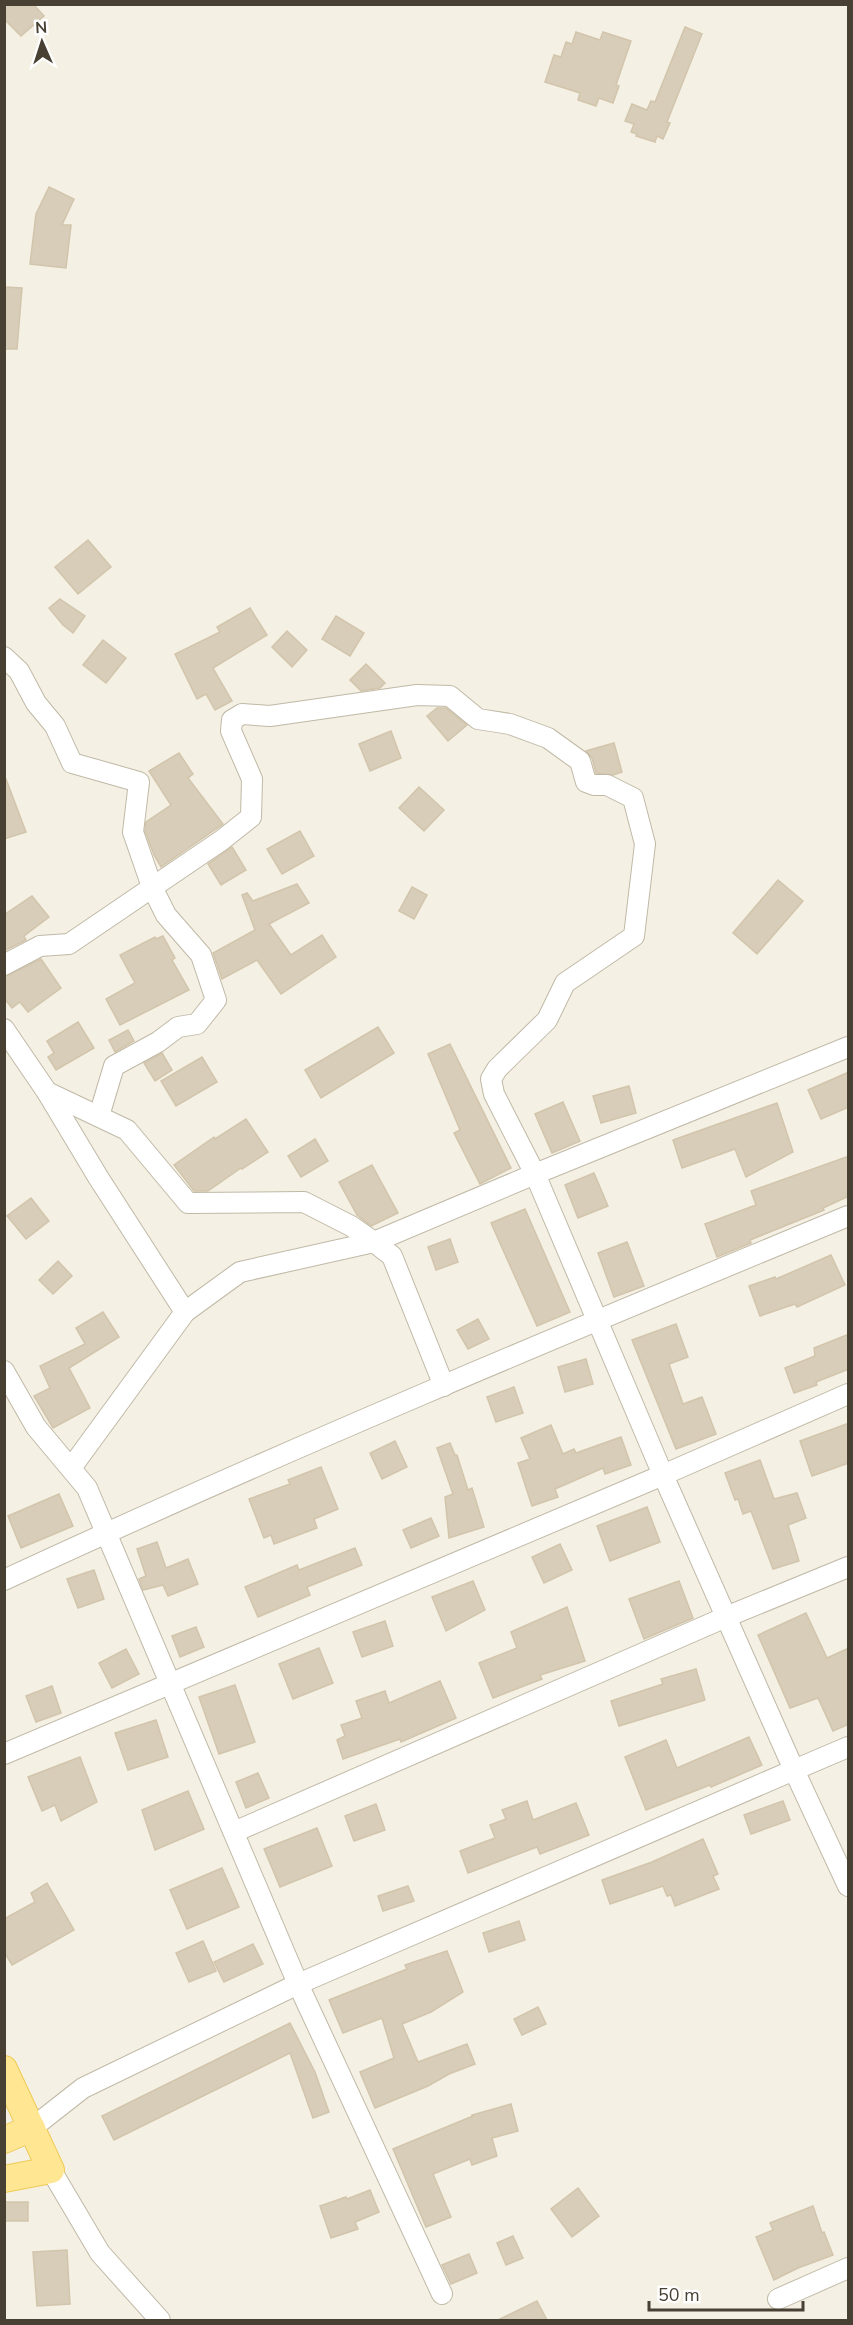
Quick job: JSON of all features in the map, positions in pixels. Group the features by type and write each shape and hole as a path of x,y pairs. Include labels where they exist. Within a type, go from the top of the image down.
{"main road":[{"path":"4,2069 51,2170 4,2179"},
{"path":"4,2140 32,2128"}],"street":[{"path":"4,657 18,671 36,703 55,726 72,763 139,782 133,832 152,887 166,915 201,955 216,1000 197,1024 178,1027 159,1042 114,1066 99,1116"},
{"path":"4,965 40,946 69,944 222,840 251,817 252,779 231,731 232,720 242,714 270,716 417,695 450,696 478,719 510,724 548,738 580,761 586,782 594,785 607,785 633,798 645,844 634,936 565,983 547,1020 497,1069 491,1079 494,1094 535,1174 663,1475 849,1886"},
{"path":"6,1034 47,1092 98,1177 185,1312"},
{"path":"71,1468 185,1312 240,1272 374,1242 849,1047"},
{"path":"47,1092 128,1130 188,1203 304,1202 351,1226 374,1242 392,1256 444,1386"},
{"path":"4,1580 106,1533 598,1319 849,1216"},
{"path":"4,1371 36,1427 87,1488 298,1984 442,2294"},
{"path":"4,1754 849,1394"},
{"path":"234,1832 726,1617 849,1567"},
{"path":"32,2128 83,2088 298,1984 849,1747"},
{"path":"51,2170 100,2253 160,2320"},
{"path":"778,2299 849,2268"}],"building":[{"path":"4,4 33,4 44,16 21,36 4,19"},
{"path":"685,27 702,34 667,122 670,123 663,139 657,136 655,142 636,136 637,134 631,132 634,124 625,121 632,104 647,110 651,101 655,102"},
{"path":"576,32 600,40 603,32 631,41 616,85 619,86 613,103 599,98 596,106 578,100 580,93 545,82 554,55 561,57 566,42 572,44"},
{"path":"49,187 74,199 62,225 71,225 66,268 30,264 36,214"},
{"path":"4,287 22,288 17,349 4,349"},
{"path":"88,540 111,567 78,594 55,567"},
{"path":"60,599 85,616 73,633 49,608"},
{"path":"250,608 267,635 213,668 232,701 215,710 206,694 197,699 175,654 220,632 217,627"},
{"path":"336,616 364,633 350,656 322,639"},
{"path":"287,631 307,650 292,667 272,647"},
{"path":"103,640 126,658 106,683 83,665"},
{"path":"366,664 385,683 380,688 361,691 350,680"},
{"path":"437,708 446,708 467,725 448,741 427,716"},
{"path":"391,731 401,758 370,771 359,744"},
{"path":"614,743 622,772 613,775 596,773 592,758 586,751"},
{"path":"179,753 193,774 188,778 223,824 161,867 145,831 146,822 171,805 149,771"},
{"path":"6,779 26,832 4,839 4,780"},
{"path":"419,787 444,810 424,831 399,808"},
{"path":"300,831 314,856 282,874 267,849"},
{"path":"232,847 246,870 221,885 208,864"},
{"path":"778,880 803,901 757,954 733,933"},
{"path":"297,884 309,903 269,924 291,955 322,935 336,957 281,994 257,960 222,979 213,953 255,930 242,895 247,893 253,901"},
{"path":"412,887 427,895 414,919 399,911"},
{"path":"32,896 49,917 24,936 26,940 4,951 4,915"},
{"path":"163,936 175,958 172,960 189,990 120,1025 106,999 135,983 120,955 155,937 156,939"},
{"path":"41,959 61,988 28,1012 20,1002 12,1008 4,998 4,977"},
{"path":"78,1022 94,1048 56,1070 48,1057 54,1053 47,1041"},
{"path":"378,1027 394,1053 321,1098 305,1070"},
{"path":"128,1030 134,1041 115,1052 109,1040"},
{"path":"450,1044 511,1168 480,1184 454,1133 460,1130 428,1054"},
{"path":"162,1053 172,1070 155,1081 144,1063"},
{"path":"202,1057 217,1082 176,1106 161,1081"},
{"path":"849,1072 849,1107 821,1119 808,1090"},
{"path":"629,1086 636,1113 601,1123 593,1096"},
{"path":"563,1102 580,1141 552,1153 535,1114"},
{"path":"777,1103 793,1152 746,1177 735,1149 682,1168 673,1140"},
{"path":"246,1119 268,1152 208,1191 194,1191 174,1165 214,1137 215,1139"},
{"path":"315,1139 328,1161 301,1177 288,1156"},
{"path":"849,1156 849,1196 823,1208 824,1210 750,1240 751,1243 717,1257 705,1224 756,1205 751,1191"},
{"path":"372,1165 398,1213 371,1226 357,1215 339,1182"},
{"path":"594,1173 608,1206 578,1218 565,1185"},
{"path":"31,1198 49,1221 26,1239 7,1216"},
{"path":"525,1209 570,1312 537,1326 491,1223"},
{"path":"450,1239 458,1262 436,1270 428,1247"},
{"path":"627,1242 644,1286 614,1297 598,1253"},
{"path":"831,1255 845,1285 797,1307 795,1304 760,1316 749,1286 775,1277 776,1279"},
{"path":"58,1261 72,1276 53,1294 39,1280"},
{"path":"103,1312 119,1337 69,1368 90,1408 53,1428 34,1396 50,1388 40,1366 85,1344 76,1328"},
{"path":"478,1319 489,1339 468,1349 457,1330"},
{"path":"676,1324 688,1357 669,1364 683,1404 702,1397 716,1434 676,1449 632,1340"},
{"path":"849,1334 849,1369 816,1382 817,1385 794,1393 785,1368 815,1356 814,1348"},
{"path":"586,1359 593,1384 565,1392 558,1367"},
{"path":"514,1387 523,1413 496,1422 487,1397"},
{"path":"849,1423 849,1463 812,1476 800,1441"},
{"path":"551,1425 563,1454 574,1449 576,1453 621,1437 631,1465 605,1474 603,1468 555,1489 558,1497 532,1506 518,1463 530,1459 521,1438"},
{"path":"395,1441 407,1467 382,1479 370,1453"},
{"path":"450,1443 457,1455 468,1490 472,1488 484,1527 449,1538 445,1497 453,1494 437,1448"},
{"path":"760,1460 774,1499 797,1493 806,1518 788,1525 799,1561 773,1569 751,1511 743,1514 725,1473"},
{"path":"321,1467 338,1509 314,1519 317,1528 274,1544 271,1535 264,1538 249,1499 290,1484 288,1480"},
{"path":"59,1494 73,1526 21,1548 8,1516"},
{"path":"647,1507 660,1542 610,1561 597,1526"},
{"path":"431,1518 439,1536 411,1548 403,1530"},
{"path":"157,1542 166,1568 188,1559 198,1584 168,1596 163,1585 143,1590 139,1579 146,1576 137,1549"},
{"path":"560,1544 572,1570 544,1583 532,1557"},
{"path":"355,1548 362,1565 307,1587 310,1595 258,1617 245,1587 297,1565 299,1570"},
{"path":"94,1570 104,1599 78,1608 67,1579"},
{"path":"473,1581 485,1610 446,1631 432,1597"},
{"path":"679,1581 693,1618 644,1639 629,1599"},
{"path":"567,1607 585,1661 540,1675 542,1679 493,1698 479,1663 517,1648 511,1632"},
{"path":"806,1613 827,1658 849,1648 849,1724 833,1731 818,1698 790,1708 758,1635"},
{"path":"385,1621 393,1646 362,1657 353,1632"},
{"path":"196,1627 204,1647 180,1657 172,1636"},
{"path":"319,1648 333,1683 293,1699 279,1664"},
{"path":"126,1649 139,1674 112,1688 99,1663"},
{"path":"696,1669 705,1700 619,1726 611,1701 663,1684 661,1679"},
{"path":"440,1681 456,1718 401,1742 400,1739 343,1759 337,1740 345,1736 341,1725 362,1718 356,1701 385,1691 389,1703"},
{"path":"235,1685 255,1742 219,1754 199,1697"},
{"path":"52,1686 61,1713 36,1722 26,1696"},
{"path":"156,1720 168,1757 128,1770 115,1733"},
{"path":"749,1737 762,1765 711,1787 710,1785 646,1810 625,1757 666,1740 677,1768"},
{"path":"80,1757 97,1802 61,1821 55,1805 42,1811 28,1777"},
{"path":"258,1773 269,1798 246,1808 236,1782"},
{"path":"188,1791 204,1829 155,1850 142,1810"},
{"path":"527,1801 533,1820 576,1803 589,1835 540,1854 537,1847 468,1873 460,1851 495,1838 490,1825 506,1819 502,1810"},
{"path":"783,1801 790,1820 751,1834 744,1815"},
{"path":"376,1804 385,1830 354,1841 345,1816"},
{"path":"317,1828 332,1866 280,1887 264,1849"},
{"path":"703,1839 718,1874 713,1876 719,1889 675,1906 671,1895 667,1896 663,1886 610,1904 602,1880 652,1862"},
{"path":"222,1868 239,1907 187,1929 170,1890"},
{"path":"47,1883 74,1930 12,1965 4,1952 4,1919 35,1902 31,1893"},
{"path":"408,1886 414,1901 383,1911 378,1896"},
{"path":"519,1921 525,1940 489,1952 483,1933"},
{"path":"203,1941 216,1971 189,1982 176,1953"},
{"path":"253,1944 263,1964 224,1982 214,1962"},
{"path":"447,1951 463,1992 431,2012 402,2024 418,2062 467,2044 475,2064 375,2108 360,2072 394,2058 382,2018 343,2033 329,2000 407,1969 405,1965"},
{"path":"538,2007 546,2024 522,2035 514,2019"},
{"path":"290,2023 315,2072 329,2112 313,2118 290,2053 114,2140 102,2116"},
{"path":"511,2104 518,2131 492,2138 497,2156 472,2165 470,2159 433,2174 451,2217 426,2227 393,2149 472,2115"},
{"path":"578,2188 599,2216 572,2237 551,2209"},
{"path":"370,2190 379,2212 355,2222 358,2229 331,2238 320,2206"},
{"path":"4,2202 28,2202 28,2221 4,2221"},
{"path":"813,2206 822,2233 824,2232 833,2255 774,2280 756,2237 773,2230 770,2223"},
{"path":"513,2236 523,2258 506,2265 497,2243"},
{"path":"67,2250 70,2304 37,2306 33,2252"},
{"path":"469,2254 477,2273 451,2284 442,2265"},
{"path":"537,2301 547,2320 498,2320"}]}
